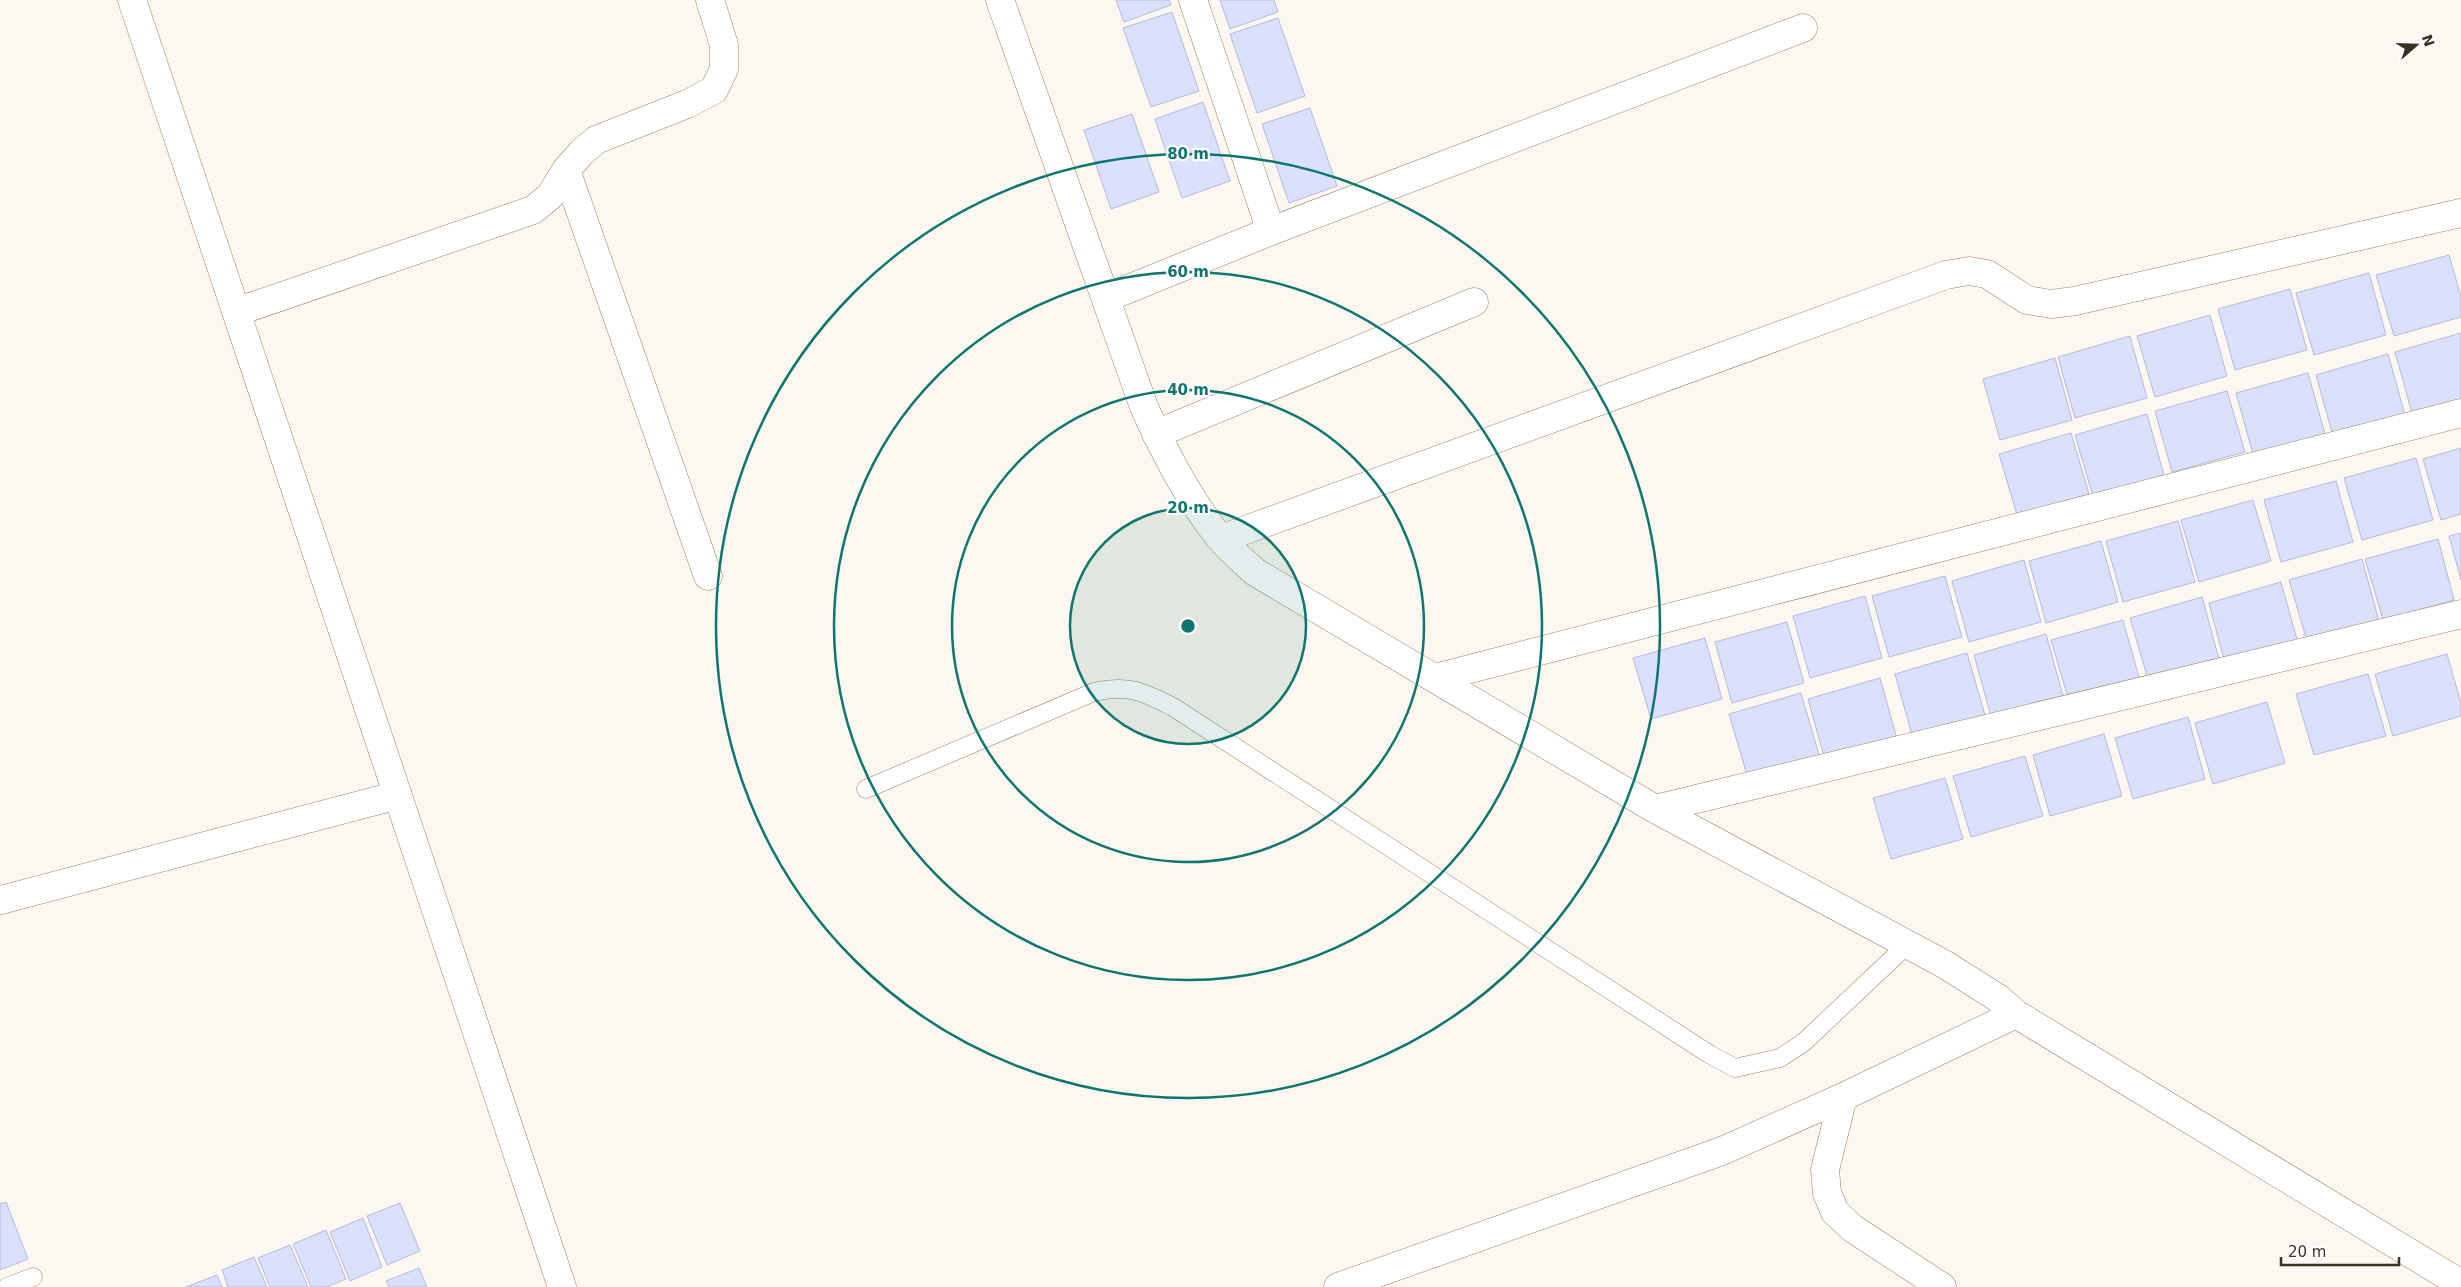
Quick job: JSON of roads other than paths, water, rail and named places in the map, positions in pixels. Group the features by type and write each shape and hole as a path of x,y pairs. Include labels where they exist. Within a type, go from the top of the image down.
{"street":[{"path":"132,0 562,1287"},
{"path":"236,312 533,210 550,196 566,170 596,140 686,104 714,90 724,69 724,46 710,0"},
{"path":"1000,0 1156,434 1197,507 1221,539 1255,572 1655,809 1944,964 2007,1006 2461,1284"},
{"path":"1193,0 1271,231"},
{"path":"1106,298 1271,231 1803,28"},
{"path":"566,170 708,576"},
{"path":"1221,539 1946,275 1969,271 1987,274 2027,300 2051,304 2085,299 2461,213"},
{"path":"1156,434 1474,302"},
{"path":"1435,678 2461,413"},
{"path":"1655,809 2461,614"},
{"path":"1,900 398,796"},
{"path":"1338,1287 1704,1158 1843,1097 2007,1006"},
{"path":"1843,1097 1825,1170 1827,1193 1835,1212 1852,1228 1942,1287"}],"lane":[{"path":"866,789 1094,692 1115,687 1139,690 1173,707 1709,1054 1735,1068 1754,1066 1780,1058 1803,1043 1908,944"},
{"path":"7,1287 33,1278"}]}
